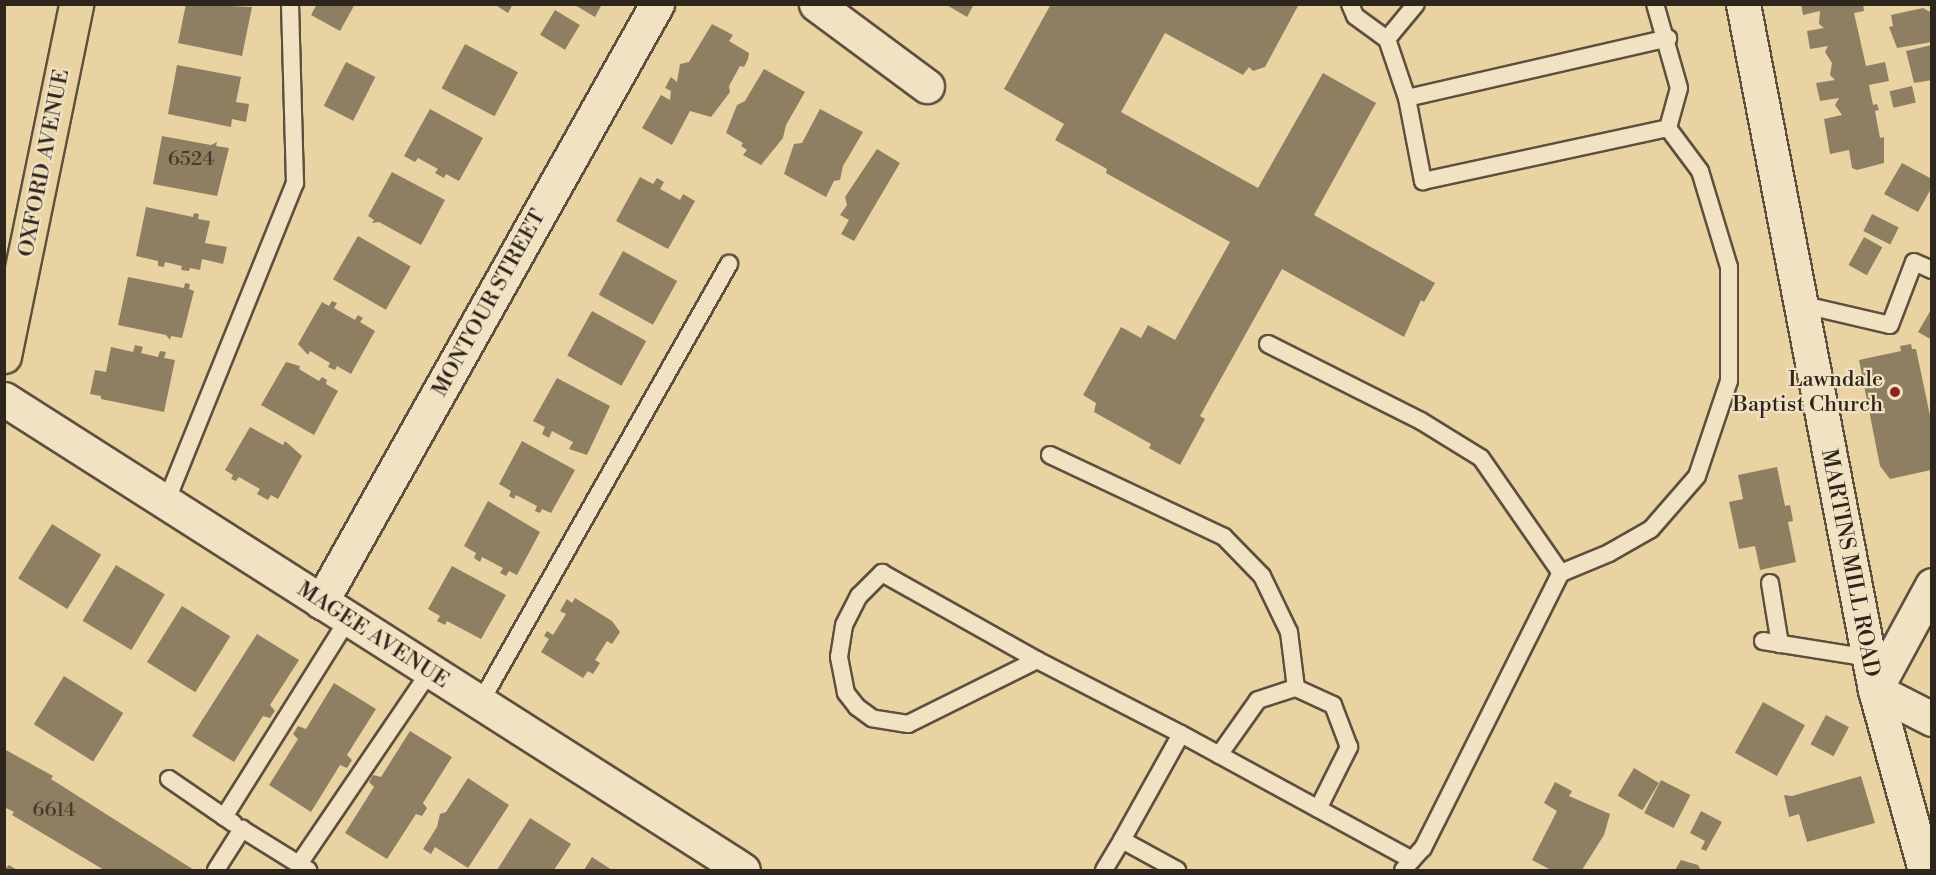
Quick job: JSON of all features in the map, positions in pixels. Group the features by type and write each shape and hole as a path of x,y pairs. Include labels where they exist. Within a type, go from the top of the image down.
{"main road":[{"name":"OXFORD AVENUE","path":"4,357 76,4"}],"street":[{"name":"MONTOUR STREET","path":"334,610 657,4"},
{"path":"816,4 927,86"},
{"name":"MARTINS MILL ROAD","path":"1743,4 1875,690 1925,870"},
{"name":"MAGEE AVENUE","path":"4,399 743,870"},
{"path":"1932,585 1875,690 1932,719"}],"lane":[{"path":"166,502 295,183 290,4"},
{"path":"1350,4 1355,16 1387,39 1407,98 1423,182 1668,128"},
{"path":"1387,39 1416,4"},
{"path":"1656,4 1668,38 1679,88 1668,128"},
{"path":"1407,98 1668,38"},
{"path":"1037,660 908,724 872,718 857,707 846,693 839,657 844,625 854,606 882,573 1037,660 1181,734 1318,809 1407,865 1424,848 1561,573 1609,553 1651,529 1698,476 1729,381 1729,267 1700,171 1668,128"},
{"path":"1800,304 1890,325 1914,262 1932,270"},
{"path":"480,703 729,264"},
{"path":"1268,344 1421,421 1480,458 1561,573"},
{"path":"1050,455 1224,537 1262,576 1289,632 1296,688"},
{"path":"1770,583 1771,643 1869,658"},
{"path":"224,817 334,610"},
{"path":"169,779 242,829 304,867 430,671"},
{"path":"1219,755 1258,700 1296,688 1333,705 1349,747 1318,809"},
{"path":"1104,870 1181,734"},
{"path":"216,870 242,829"},
{"path":"1122,840 1177,870"}],"building":[{"path":"186,4 252,7 242,56 178,43"},
{"path":"317,4 355,4 340,31 311,15"},
{"path":"494,4 513,4 508,13"},
{"path":"573,4 602,4 595,17"},
{"path":"945,4 974,4 967,17"},
{"path":"1051,4 1299,4 1265,67 1253,71 1249,67 1243,75 1165,33 1121,112 1258,188 1323,73 1376,103 1314,215 1435,283 1424,302 1421,300 1404,337 1282,269 1200,416 1205,419 1180,465 1149,448 1151,444 1094,412 1096,403 1083,395 1121,327 1141,338 1148,325 1175,340 1230,242 1106,173 1107,169 1055,140 1064,124 1004,89"},
{"path":"1801,4 1863,4 1864,11 1854,13 1866,66 1885,62 1889,81 1869,85 1873,105 1877,104 1879,110 1875,111 1880,138 1884,137 1884,163 1857,170 1852,168 1849,150 1830,154 1824,119 1842,115 1835,105 1839,98 1820,101 1816,83 1835,80 1830,75 1832,63 1825,52 1828,46 1810,49 1807,31 1824,28 1819,24 1820,11 1803,15"},
{"path":"1923,8 1932,13 1932,42 1897,48 1889,27 1893,26 1891,15"},
{"path":"555,10 580,25 565,50 540,35"},
{"path":"712,24 733,35 729,41 749,53 748,59 744,67 740,66 729,86 730,92 711,117 690,111 672,145 642,128 661,95 670,100 671,91 665,88 671,77 677,82 680,64 689,62"},
{"path":"465,44 518,72 495,116 442,88"},
{"path":"1932,45 1932,80 1914,83 1906,51"},
{"path":"346,62 375,77 353,121 324,106"},
{"path":"177,65 241,77 236,102 249,104 246,122 232,119 231,127 168,114"},
{"path":"764,69 805,92 786,125 783,138 761,165 743,155 747,150 741,146 743,143 726,133 737,105 745,101"},
{"path":"1912,86 1916,103 1893,108 1890,91"},
{"path":"430,109 483,138 459,181 446,174 444,178 435,173 438,169 418,158 415,162 404,156"},
{"path":"820,109 863,132 843,166 840,180 834,181 826,197 784,174 794,144 802,143"},
{"path":"162,136 211,145 217,142 216,146 229,148 217,196 153,184"},
{"path":"877,149 900,163 854,241 841,234 849,220 840,215 847,205 845,197"},
{"path":"1902,163 1932,179 1932,187 1918,212 1884,194"},
{"path":"392,172 445,200 421,245 379,222 372,223 374,220 368,216"},
{"path":"640,177 653,184 657,178 664,182 660,189 680,200 683,194 695,201 668,249 616,221"},
{"path":"146,207 193,217 194,213 199,214 198,219 210,221 205,243 227,247 223,264 202,259 200,270 190,268 189,271 181,270 182,266 165,262 164,267 158,266 158,261 136,256"},
{"path":"1872,214 1899,228 1890,245 1863,231"},
{"path":"358,236 411,266 386,310 333,279"},
{"path":"1864,237 1882,247 1867,275 1848,265"},
{"path":"623,251 677,281 653,325 599,295"},
{"path":"128,277 184,288 185,283 190,284 189,289 194,291 182,338 171,336 170,340 166,335 118,325"},
{"path":"332,301 337,303 334,308 355,320 358,315 363,318 360,322 375,331 351,374 337,366 335,370 328,367 330,363 310,351 308,355 298,344 322,302 329,306"},
{"path":"1932,308 1932,340 1918,332"},
{"path":"592,311 646,341 622,386 567,356"},
{"name":"Lawndale Baptist Church","path":"1911,344 1912,349 1916,349 1932,425 1931,470 1890,479 1880,466 1859,360 1901,351 1900,346"},
{"path":"135,345 143,347 141,353 158,357 160,351 166,352 164,358 175,360 164,412 101,399 101,396 90,394 95,370 106,372 111,347 133,352"},
{"path":"286,362 300,366 299,369 319,381 322,377 327,380 326,384 338,391 314,435 261,405"},
{"path":"557,378 610,406 587,455 569,449 573,442 552,431 549,438 542,434 545,427 533,421"},
{"path":"250,427 283,445 285,441 302,456 278,499 271,495 268,500 257,494 260,489 239,477 236,481 231,479 233,475 225,470"},
{"path":"522,441 575,470 551,513 542,509 540,513 535,511 537,506 516,495 514,499 509,496 511,491 499,484"},
{"path":"1777,467 1785,506 1790,505 1792,515 1793,521 1788,522 1796,562 1760,570 1755,546 1739,549 1729,502 1743,499 1738,475"},
{"path":"488,501 540,532 517,575 509,571 506,576 500,573 503,568 482,557 480,562 474,558 476,553 464,546"},
{"path":"52,524 101,555 67,609 18,578"},
{"path":"116,565 165,594 131,650 83,621"},
{"path":"452,566 506,595 481,639 447,621 445,625 437,621 440,616 428,609"},
{"path":"575,598 612,621 620,632 612,644 607,641 595,660 600,663 593,674 588,671 583,678 541,652 549,639 544,636 547,631 553,635 566,614 560,611 567,599 572,603"},
{"path":"182,606 230,636 195,692 147,662"},
{"path":"257,634 299,660 270,705 275,711 270,718 263,716 234,762 192,736"},
{"path":"64,676 123,713 93,761 34,724"},
{"path":"334,683 376,709 347,755 352,760 347,768 340,765 311,812 269,785 298,739 293,734 298,726 306,729"},
{"path":"1763,702 1805,725 1777,776 1735,753"},
{"path":"1826,715 1849,727 1833,756 1811,744"},
{"path":"410,731 452,757 423,803 427,808 422,816 416,814 387,859 345,833 374,787 369,782 373,775 381,777"},
{"path":"4,749 53,776 51,779 194,870 104,870 12,815 14,812 4,807"},
{"path":"1634,768 1659,783 1642,810 1618,795"},
{"path":"1861,776 1875,823 1807,842 1799,814 1789,817 1784,795 1792,796"},
{"path":"468,778 509,805 468,868 435,847 431,854 423,849 437,827 440,814 446,812"},
{"path":"1661,780 1690,795 1674,828 1644,813"},
{"path":"1555,782 1572,791 1569,796 1610,814 1604,835 1582,870 1551,870 1532,860 1557,811 1544,803"},
{"path":"1701,811 1722,822 1706,851 1701,849 1705,841 1690,833"},
{"path":"530,818 571,844 554,870 497,870"},
{"path":"592,857 612,870 584,870"},
{"path":"1681,860 1698,865 1701,870 1675,870"},
{"path":"9,865 17,870 4,870"}],"place":[{"name":"Lawndale Baptist Church","path":"1895,392"}]}
